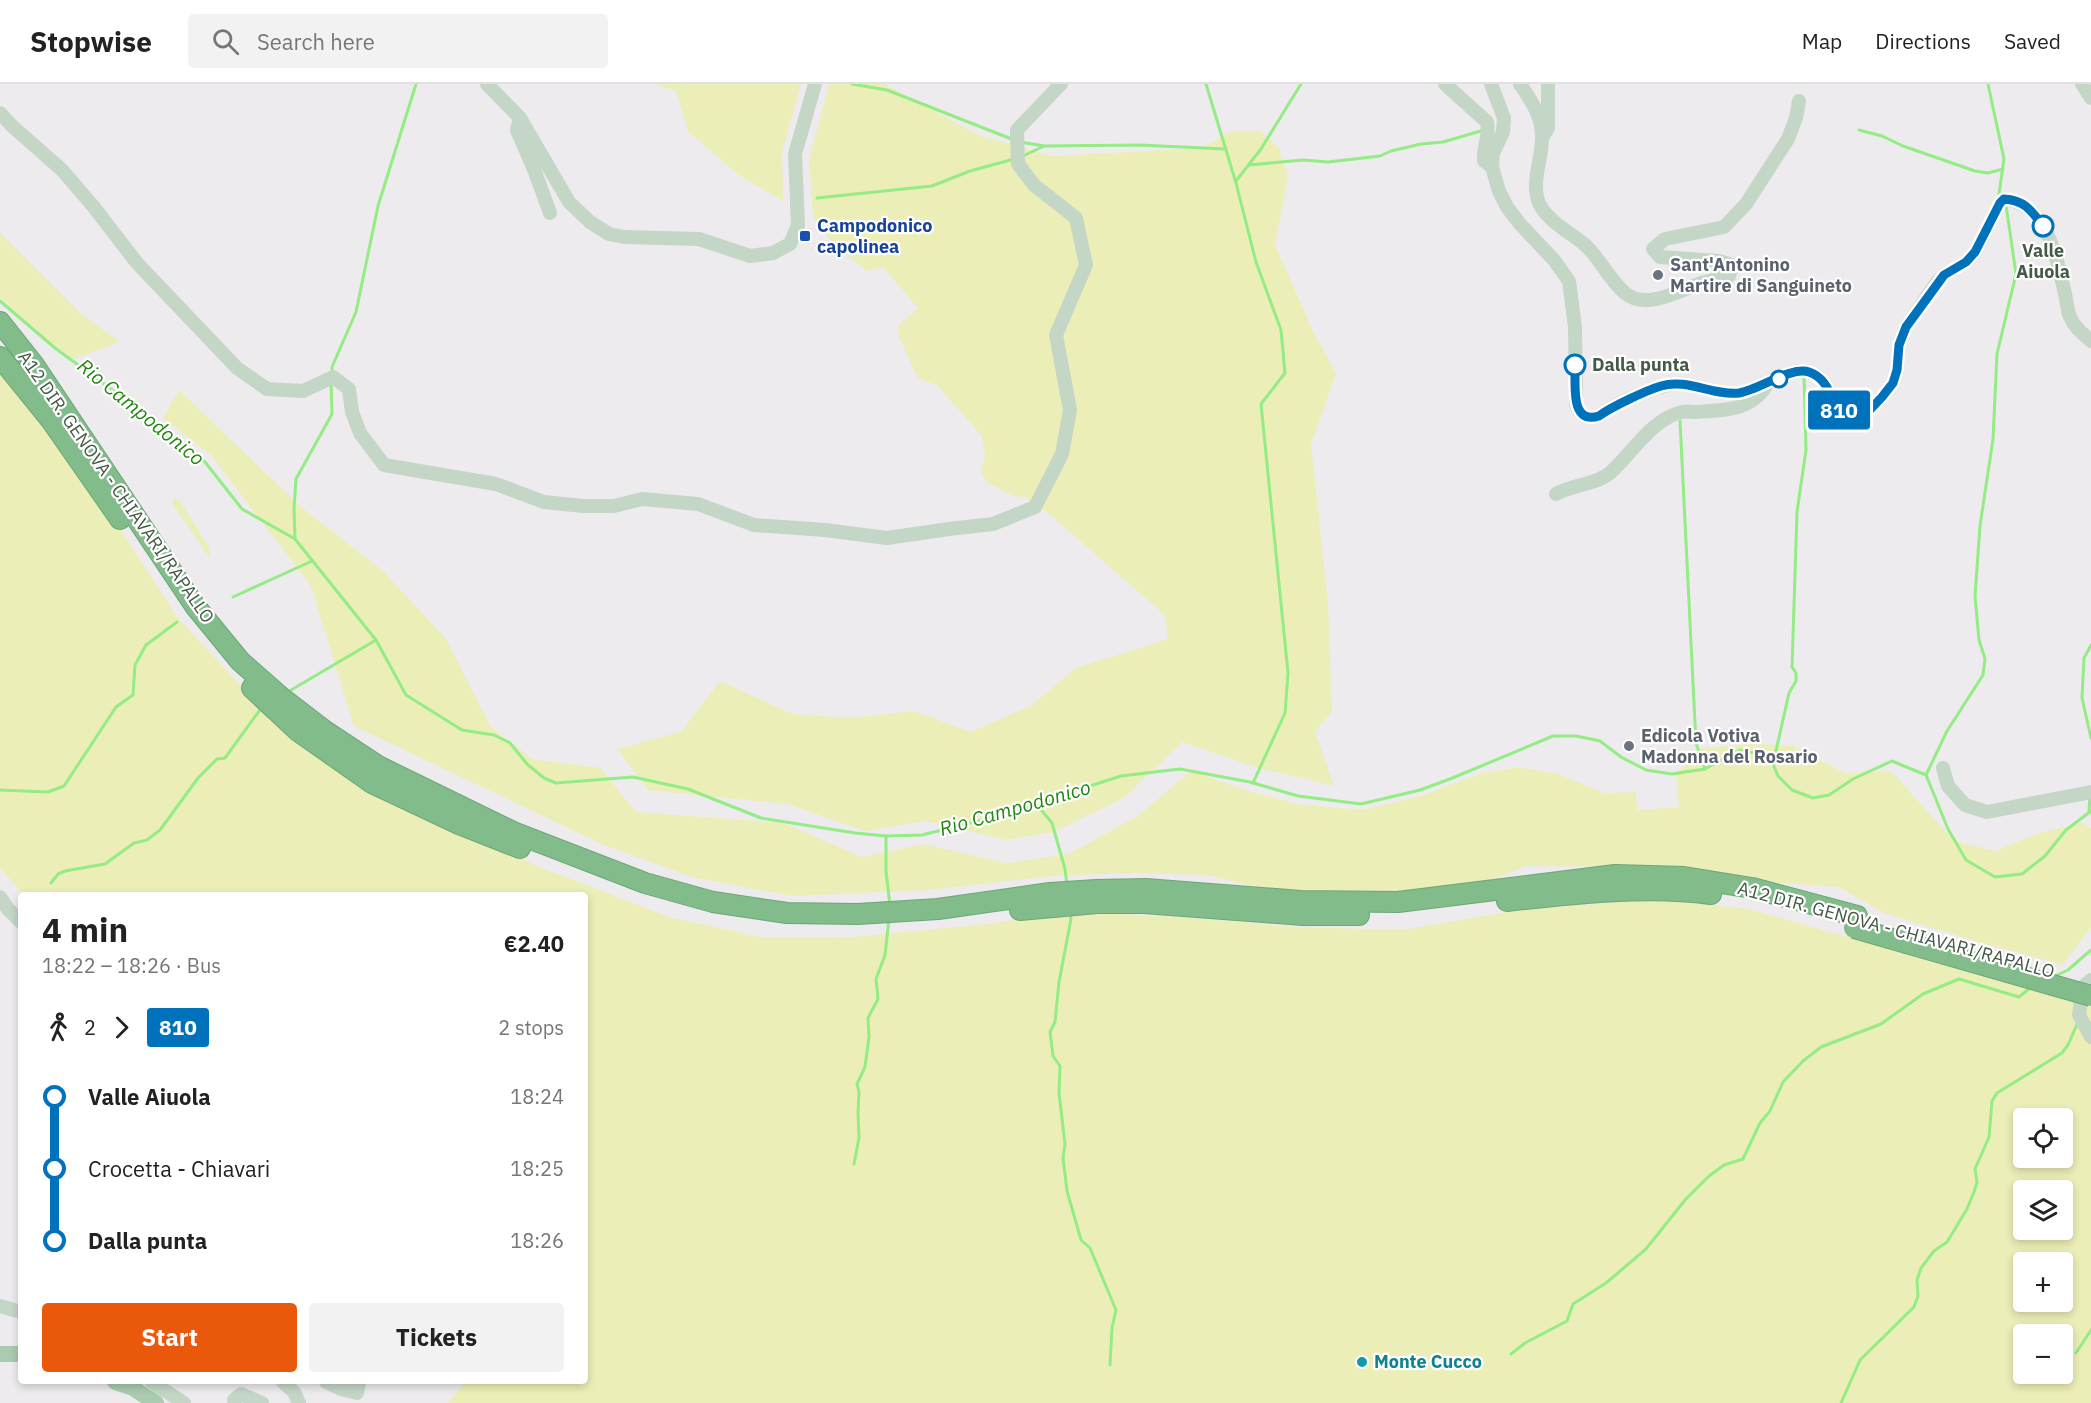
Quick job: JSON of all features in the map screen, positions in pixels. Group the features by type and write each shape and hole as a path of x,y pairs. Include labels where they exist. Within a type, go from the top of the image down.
{"highway":[{"name":"A12 DIR. GENOVA - CHIAVARI/RAPALLO","path":"0,321 34,365 195,606 240,661 316,724 378,765 511,838 617,879 788,919 858,914 938,915 1146,889 1301,901 1398,902 1616,875 1684,877 1752,888 1855,922 2091,981"},
{"path":"0,357 51,420 185,614 236,674 298,731 372,783 459,824 511,838"},
{"path":"1855,922 2091,996"}],"main road":[{"path":"0,1354 18,1354"},
{"path":"121,1384 133,1388 156,1403"}],"street":[{"path":"487,84 520,118 569,202 590,222 609,234 624,237 699,239 750,256 773,253 790,244 798,225 795,154 815,84"},
{"path":"0,112 11,125 62,170 137,263 237,368 267,389 303,391 333,377 349,389 352,412 360,433 384,465 496,484 544,502 614,506 642,499 698,504 754,525 825,530 887,538 993,524 1035,507 1062,454 1070,410 1056,335 1086,265 1076,218 1034,185 1018,164 1017,130 1061,84"},
{"path":"1445,84 1487,122 1489,131 1484,152 1485,160 1492,167"},
{"path":"1491,84 1495,99 1502,110 1504,124 1503,132 1493,153 1494,179 1507,207 1554,260 1569,281 1575,327 1576,404 1580,413 1589,418 1599,416 1667,384 1682,384 1719,393 1739,393 1795,372 1805,371 1823,380 1839,410 1857,417 1865,415 1893,383 1897,370 1899,345 1906,327 1944,275 1966,262 1975,252 2004,199 2013,200 2031,209 2043,226 2050,241 2070,317 2079,331 2091,341"},
{"path":"1520,84 1534,105 1543,136"},
{"path":"1548,84 1548,128 1543,136 1535,185 1537,199 1543,211 1589,248 1596,260 1626,294 1644,300 1675,294 1729,276 1732,265 1719,261 1660,256 1653,249 1665,240 1724,227 1746,204 1788,139 1796,118 1799,101"},
{"path":"2082,84 2091,98"},
{"path":"520,118 517,130 536,172 550,213"},
{"path":"1556,494 1612,472 1635,446 1668,418 1683,412 1737,409 1760,396 1767,384"},
{"path":"1943,768 1948,786 1965,805 1987,812 2091,792"},
{"path":"0,897 18,919"},
{"path":"2091,981 2083,987 2079,1015 2091,1037"},
{"path":"0,1306 18,1311"},
{"path":"155,1384 184,1403"},
{"path":"285,1384 294,1392 299,1403"},
{"path":"330,1384 357,1393 359,1384"},
{"path":"235,1403 234,1400 241,1394 262,1403"}],"green space":[{"path":"655,84 801,84 782,152 783,201 737,174 688,131 676,91"},
{"path":"829,84 884,84 981,136 1052,156 1202,148 1232,131 1260,131 1279,148 1288,177 1275,245 1313,331 1336,374 1311,444 1328,603 1332,712 1315,731 1334,786 1255,767 1182,742 1125,797 1054,832 1006,840 925,821 865,831 787,804 648,790 617,749 681,732 720,681 792,714 850,718 914,711 971,732 1030,706 1076,668 1168,639 1165,615 1048,513 1024,497 1013,496 987,482 981,472 985,455 982,436 938,386 918,378 899,337 898,326 918,308 883,267 867,271 834,245 813,217 809,159"},
{"path":"0,233 81,314 120,342 74,359 29,328 0,297"},
{"path":"0,371 94,488 177,617 270,717 384,795 542,868 669,917 761,937 841,938 987,924 1072,912 1164,916 1298,927 1403,930 1512,911 1621,902 1684,902 1749,909 2091,1006 2091,1403 448,1403 463,1384 588,1384 588,892 21,892 0,868"},
{"path":"179,390 301,507 383,571 446,639 491,727 532,759 600,768 636,812 783,823 862,857 923,844 1007,863 1069,854 1139,815 1191,771 1248,791 1297,804 1362,810 1421,796 1482,773 1520,767 1558,774 1604,793 1636,792 1637,810 1679,807 1676,774 1702,748 1753,744 1793,746 1845,773 1891,771 1954,841 1995,851 2039,833 2082,823 2091,828 2091,927 2063,965 1884,913 1839,887 1769,882 1693,867 1526,866 1497,878 1431,890 1354,895 1263,889 1208,875 1135,873 1055,876 929,890 791,896 692,877 606,846 354,726 311,586 211,455 163,418"},
{"path":"173,498 179,500 209,547 210,556 173,504"}],"waterway":[{"path":"332,372 332,367 356,312 378,206 416,84"},
{"path":"852,84 887,90 1014,140"},
{"path":"1206,84 1236,183 1256,262 1281,330 1285,373 1261,404 1288,673 1285,713 1253,783"},
{"path":"1236,181 1261,149 1301,84"},
{"path":"1988,84 2004,159 1999,194"},
{"path":"1249,165 1303,160 1328,162 1380,156 1391,151 1443,142 1484,130"},
{"path":"1859,130 1882,136 1903,146 1975,171 1988,173 2003,169"},
{"path":"1020,142 1044,146 1140,145 1225,149"},
{"path":"1023,156 1044,146"},
{"path":"817,198 932,186 970,171 1014,159"},
{"path":"1926,775 1947,731 1983,675 1985,659 1979,640 1975,596 1980,526 1993,439 1997,354 2016,274 2006,205"},
{"name":"Rio Campodonico","path":"0,301 55,348 140,410 205,462 242,509 295,539 376,640 406,695 462,730 494,735 510,743 527,764 544,778 556,783 633,777 688,789 761,818 855,833 886,836 922,835 1038,806 1065,794 1121,776 1180,769 1250,782 1298,796 1361,804 1420,790 1553,736 1576,736 1600,741 1621,757 1646,770 1672,774 1705,769 1740,750 1758,754 1773,764 1778,776 1792,790 1813,798 1829,795 1853,779 1892,761 1926,775 1948,829 1966,860 1995,877 2022,874 2045,856 2066,830 2091,811"},
{"path":"1773,764 1789,693 1796,681 1796,673 1792,667 1797,512 1806,450 1804,376"},
{"path":"295,539 296,479 332,414 331,382"},
{"path":"1680,421 1696,743 1705,769"},
{"path":"233,597 312,561"},
{"path":"0,790 48,792 64,786 116,707 133,695 135,665 146,645 177,622"},
{"path":"286,693 376,640"},
{"path":"2091,645 2084,658 2082,698 2091,738"},
{"path":"51,883 58,874 65,871 105,864 134,843 147,840 160,830 198,778 217,759 225,758 262,707"},
{"path":"2089,811 2090,796"},
{"path":"1038,806 1052,823 1065,869 1067,885"},
{"path":"886,836 886,871 890,906"},
{"path":"1070,913 1071,919 1059,982 1055,1022 1050,1032 1053,1056 1060,1066 1059,1093 1065,1144 1063,1158 1067,1191 1081,1240 1090,1248 1116,1310 1112,1328 1110,1365"},
{"path":"854,1164 859,1138 857,1084 865,1067 869,1037 868,1018 878,999 876,979 885,955 889,919"},
{"path":"2053,977 2068,970 2091,950"},
{"path":"1511,1354 1525,1343 1567,1321 1573,1304 1606,1283 1646,1249 1685,1200 1709,1176 1724,1165 1743,1159 1760,1123 1770,1111 1783,1082 1803,1061 1821,1047 1881,1024 1923,994 1959,979 2019,997 2031,987"},
{"path":"1841,1403 1860,1360 1914,1307 1918,1296 1917,1280 1921,1268 1934,1251 1947,1242 1967,1209 1977,1182 1975,1169 1989,1137 1992,1101 1997,1093 2062,1053 2078,1022"},
{"path":"2076,1353 2091,1330"}],"bus line":[{"name":"810","path":"1575,365 1577,409 1589,418 1599,416 1667,384 1682,384 1719,393 1739,393 1795,372 1805,371 1823,380 1839,410 1844,414 1857,417 1865,415 1893,383 1897,370 1899,345 1906,327 1937,282 1966,262 1975,252 2000,203 2004,199 2023,203 2031,209 2043,226"}],"place":[{"name":"Valle Aiuola","path":"2043,226"},
{"name":"Campodonico capolinea","path":"805,236"},
{"name":"Sant'Antonino Martire di Sanguineto","path":"1658,275"},
{"name":"Dalla punta","path":"1575,365"},
{"name":"Edicola Votiva Madonna del Rosario","path":"1629,746"},
{"name":"Monte Cucco","path":"1362,1362"}]}
